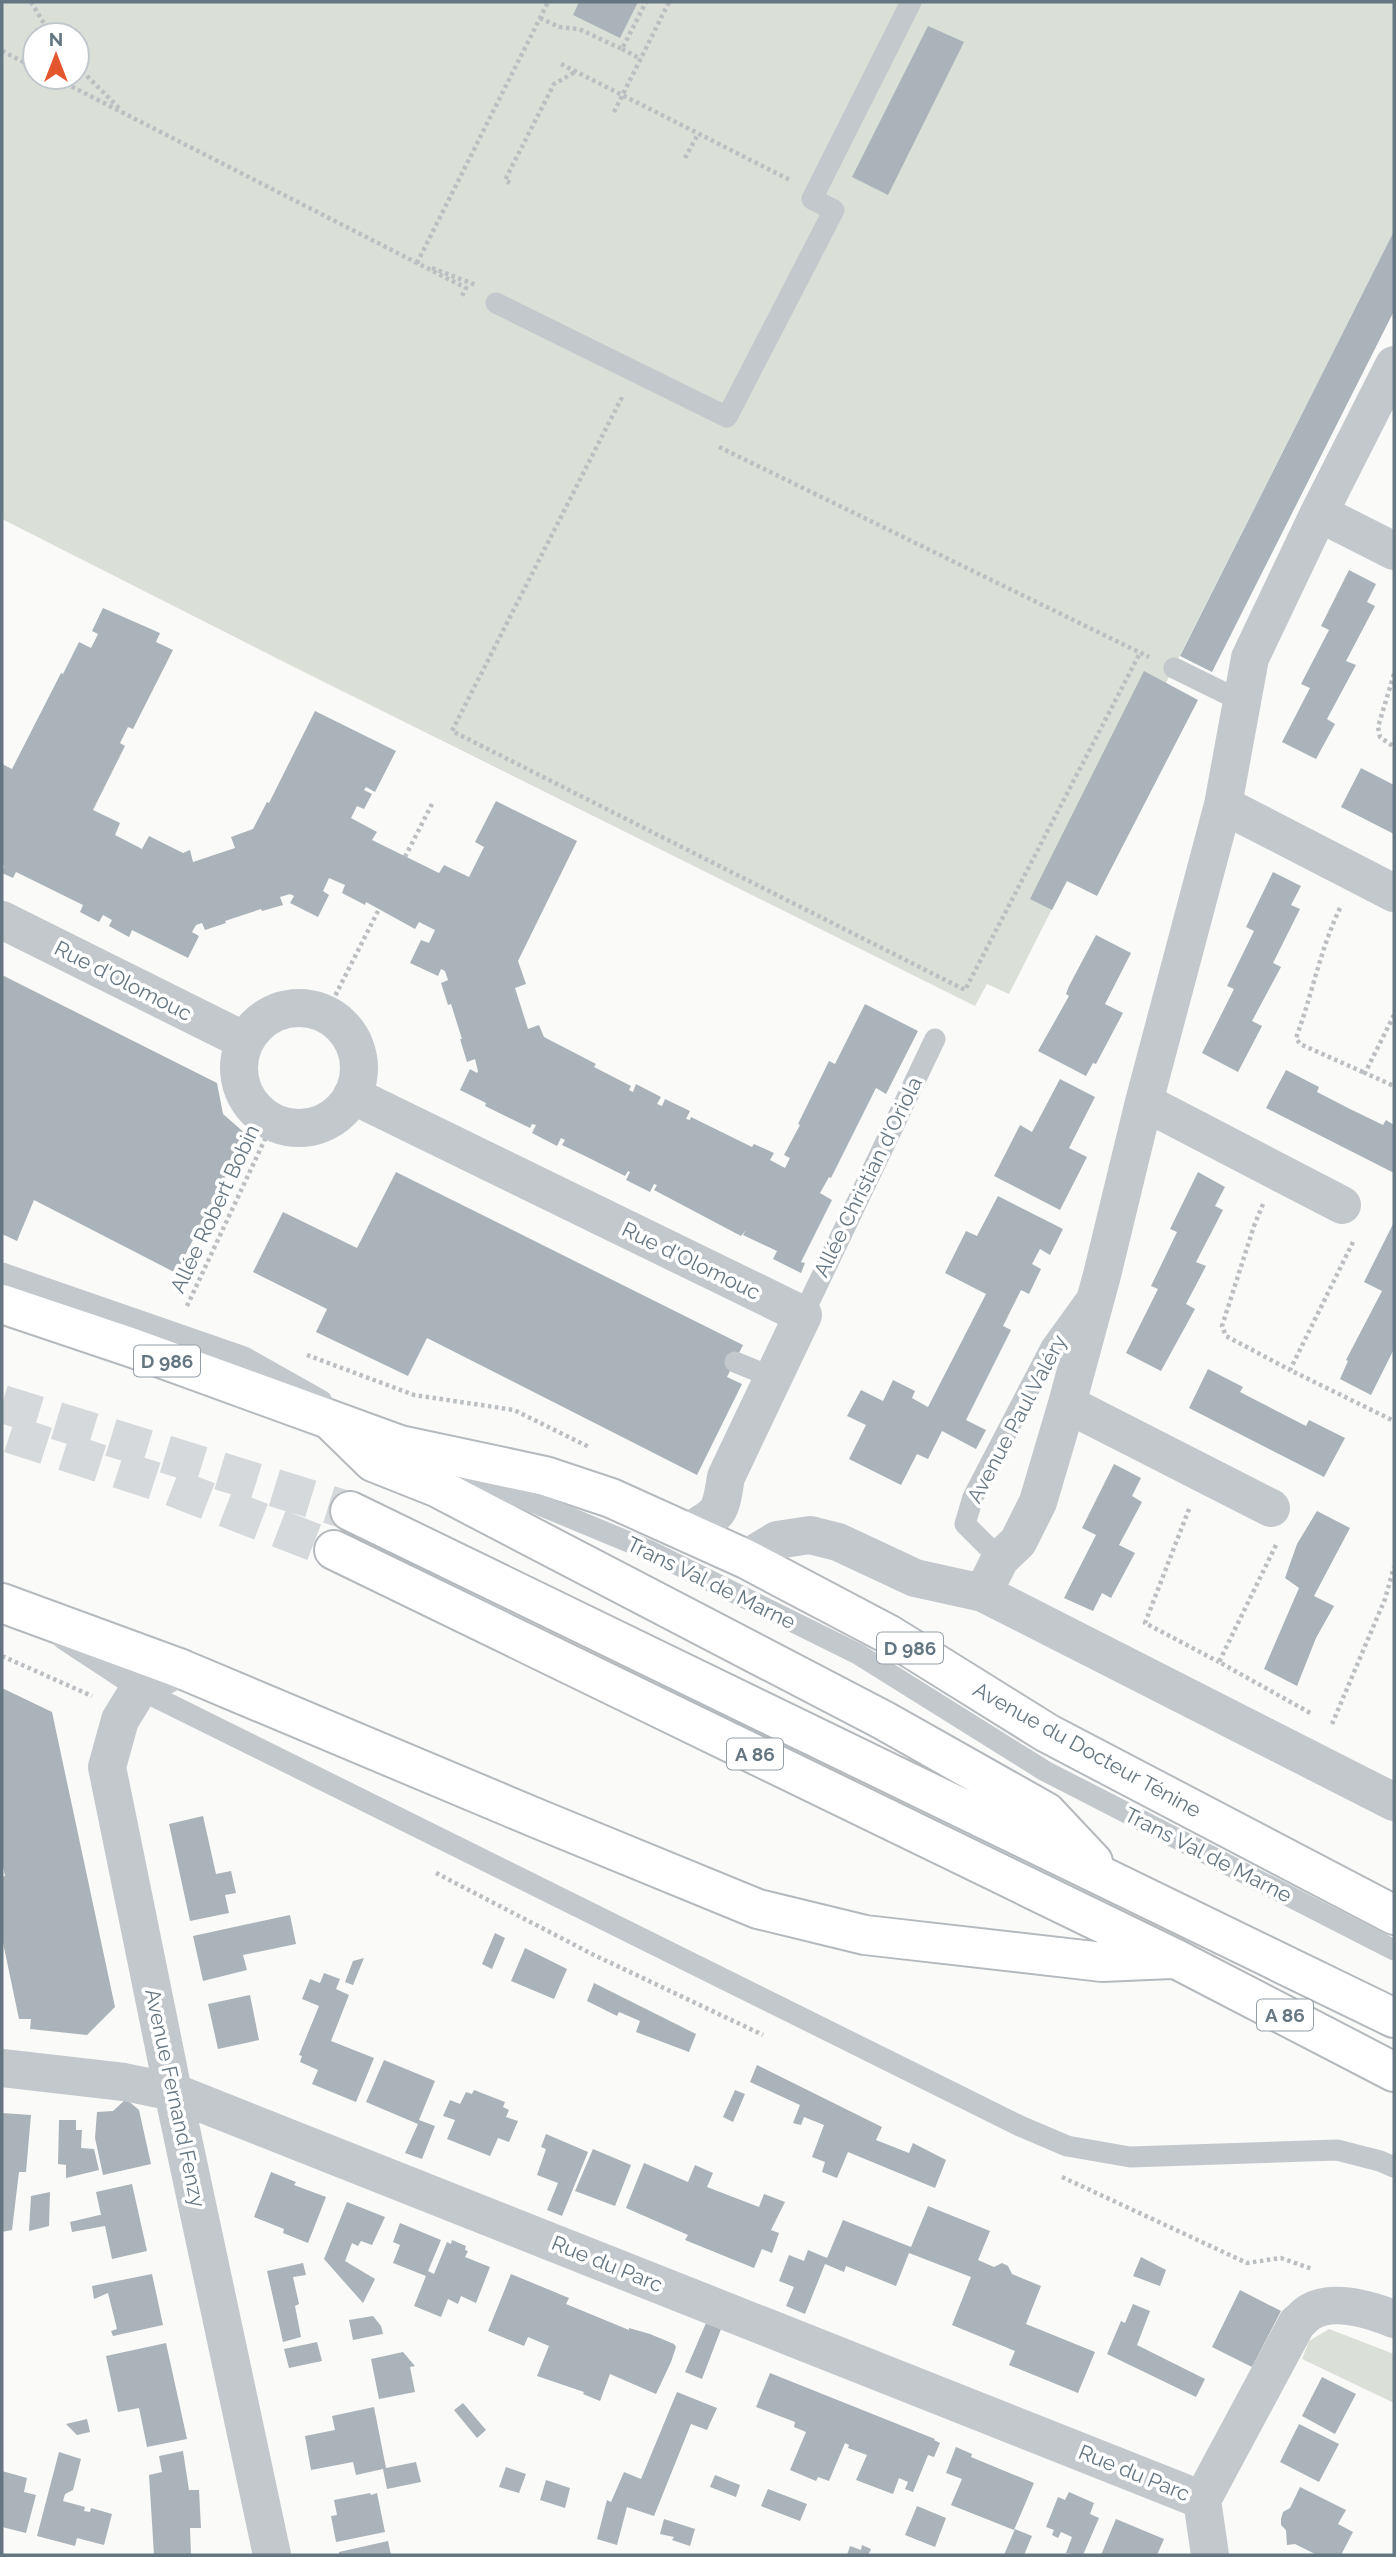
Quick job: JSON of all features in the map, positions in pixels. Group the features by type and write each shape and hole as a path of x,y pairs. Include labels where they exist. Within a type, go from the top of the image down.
{"main road":[{"name":"Avenue du Docteur Ténine","path":"2,1304 133,1348 400,1446 545,1476 611,1499 688,1532 746,1559 888,1634 1047,1733 1394,1915"},
{"path":"330,1420 373,1462 436,1487 883,1720 1045,1812 1109,1878"},
{"name":"A 86","path":"350,1511 1394,2018"},
{"name":"A 86","path":"334,1550 1176,1959 1394,2072"},
{"path":"8,1605 179,1668 758,1909 865,1935 1102,1962 1176,1959"}],"street":[{"name":"Avenue Paul Valéry","path":"983,1593 1000,1559 1018,1542 1038,1502 1067,1404 1223,805 1250,657 1394,365"},
{"path":"1319,513 1394,551"},
{"path":"1223,805 1394,893"},
{"name":"Rue d'Olomouc","path":"2,920 245,1041"},
{"path":"290,1009 308,1009 326,1014 341,1026 352,1041 358,1059 358,1077 352,1095 342,1110 327,1121 309,1127 290,1127 273,1122 257,1111 246,1096 240,1078 239,1059 245,1041 256,1026 271,1014 290,1009"},
{"name":"Rue d'Olomouc","path":"352,1095 803,1315"},
{"path":"1144,1102 1342,1205"},
{"path":"688,1532 717,1515 722,1505 726,1477 803,1315"},
{"name":"Avenue Paul Valéry","path":"1067,1404 1271,1508"},
{"path":"746,1559 777,1540 810,1535 838,1542 915,1578 983,1593 1394,1802"},
{"path":"139,1689 179,1668"},
{"name":"Avenue Fernand Fenzy","path":"139,1689 120,1720 107,1767 272,2555"},
{"name":"Rue du Parc","path":"2,2068 124,2082 173,2092 1202,2500"},
{"path":"1210,2555 1202,2500 1297,2323 1311,2311 1325,2306 1373,2311 1394,2319"}],"lane":[{"path":"496,303 727,417 834,210 813,199 815,193 911,2"},
{"path":"1174,668 1241,701"},
{"name":"Allée Christian d'Oriola","path":"803,1315 934,1039"},
{"name":"Trans Val de Marne","path":"2,1273 244,1357 400,1446 648,1550 858,1654 1045,1771 1394,1950"},
{"name":"Avenue Paul Valéry","path":"1000,1559 965,1524 973,1497 1051,1347 1102,1275"},
{"path":"735,1362 774,1378"},
{"path":"8,1605 139,1689 1020,2126 1067,2146 1130,2157 1338,2150 1394,2167"}],"path":[{"path":"31,2 43,21"},
{"path":"416,263 548,2"},
{"path":"622,49 646,2"},
{"path":"614,112 669,2"},
{"path":"540,18 559,27 579,29 640,59"},
{"path":"2,51 21,61"},
{"path":"561,64 815,193"},
{"path":"510,183 505,180 554,84 575,72"},
{"path":"91,80 124,113"},
{"path":"81,91 466,288 462,296"},
{"path":"685,158 698,134"},
{"path":"416,263 462,278 485,289 496,303"},
{"path":"634,405 621,399 453,731 965,990 1140,653 708,442"},
{"path":"1394,674 1378,727 1380,737 1394,747"},
{"path":"405,857 432,804"},
{"path":"1356,873 1326,936 1310,999 1296,1038 1300,1044 1394,1086"},
{"path":"326,1014 379,909"},
{"path":"1365,1073 1394,1015"},
{"name":"Allée Robert Bobin","path":"185,1310 273,1122"},
{"path":"1278,1172 1254,1226 1222,1326 1226,1336 1394,1421"},
{"path":"1290,1370 1366,1216 1342,1205"},
{"path":"300,1352 414,1395 513,1410 599,1452"},
{"path":"1203,1474 1145,1623 1344,1731"},
{"path":"1219,1662 1289,1518 1271,1508"},
{"path":"1332,1724 1385,1599 1394,1567"},
{"path":"1056,2175 1247,2263"}],"shaded area":[{"path":"2,2 1394,2 1394,231 1009,994 987,984 975,1006 2,519"},
{"path":"1329,2329 1394,2354 1394,2403 1302,2359 1309,2341"}],"building":[{"path":"579,2 638,2 620,38 573,15"},
{"path":"928,26 964,42 888,195 852,177"},
{"path":"1394,231 1394,311 1212,672 1180,656"},
{"path":"1349,570 1376,584 1367,602 1375,606 1346,661 1356,665 1327,719 1335,724 1316,759 1282,742 1310,688 1301,684 1329,630 1321,626"},
{"path":"103,608 160,633 156,642 173,650 133,729 128,727 120,743 125,746 93,810 120,823 115,835 142,849 149,836 183,853 190,850 193,862 235,848 231,837 253,829 315,711 396,751 375,792 366,787 364,790 372,794 364,809 357,806 351,818 377,832 372,840 439,873 444,865 469,877 484,847 475,842 496,801 577,841 518,961 526,984 515,988 528,1029 539,1025 544,1037 596,1064 594,1067 631,1086 629,1090 633,1092 636,1084 661,1097 657,1104 662,1106 665,1099 690,1111 686,1119 690,1120 691,1117 752,1147 754,1144 774,1153 770,1160 785,1168 790,1158 784,1155 800,1125 798,1124 829,1061 835,1064 865,1004 918,1031 886,1094 876,1088 831,1178 829,1177 820,1193 832,1200 801,1262 805,1263 801,1273 773,1259 777,1251 743,1235 746,1230 741,1236 654,1190 657,1185 654,1184 650,1192 626,1180 630,1172 625,1176 562,1145 565,1140 561,1138 557,1146 532,1133 536,1125 532,1124 530,1128 485,1106 486,1103 460,1090 470,1069 477,1073 478,1071 475,1059 467,1062 451,1004 448,1005 441,983 448,980 445,971 441,969 438,976 410,963 421,940 429,943 435,930 419,922 415,929 366,902 365,905 342,893 345,885 329,878 323,891 329,895 318,917 290,903 294,896 290,894 280,897 283,905 262,911 261,909 205,930 202,923 196,925 192,932 199,936 188,958 132,930 129,937 109,926 112,920 103,915 99,922 80,912 83,905 16,872 13,878 2,873 2,764 12,769 79,642 91,648 98,634 92,631"},
{"path":"1144,671 1198,700 1097,896 1067,881 1052,910 1030,899"},
{"path":"1361,768 1394,785 1394,834 1341,807"},
{"path":"1273,872 1301,886 1291,905 1300,909 1273,963 1281,967 1252,1021 1262,1026 1238,1072 1202,1053 1234,989 1227,986 1254,931 1246,927"},
{"path":"1096,935 1131,953 1105,1004 1123,1013 1096,1064 1093,1063 1086,1076 1038,1051 1069,996 1066,994 1069,986"},
{"path":"2,975 217,1083 223,1114 247,1135 176,1273 34,1200 17,1241 2,1234"},
{"path":"1286,1070 1319,1087 1317,1092 1350,1109 1383,1125 1386,1120 1394,1125 1394,1173 1266,1108"},
{"path":"1060,1079 1095,1097 1069,1148 1087,1157 1060,1210 994,1176 1020,1125 1032,1132"},
{"path":"396,1172 743,1345 727,1377 742,1384 697,1475 427,1338 408,1376 316,1332 327,1309 253,1272 283,1212 357,1248"},
{"path":"1198,1172 1225,1187 1215,1206 1223,1210 1196,1262 1206,1266 1186,1304 1195,1309 1161,1371 1126,1353 1158,1289 1151,1286 1177,1232 1170,1229"},
{"path":"998,1196 1063,1229 1050,1255 1040,1249 1032,1264 1041,1269 1029,1294 1021,1290 1003,1326 1011,1330 966,1420 986,1430 976,1449 942,1431 928,1459 917,1454 901,1485 849,1459 866,1425 847,1416 861,1390 883,1401 893,1380 915,1391 912,1398 928,1407 986,1294 945,1273 966,1231 977,1236"},
{"path":"1394,1222 1394,1349 1371,1395 1340,1379 1348,1361 1346,1360 1382,1291 1364,1282"},
{"path":"1208,1369 1243,1387 1240,1392 1306,1426 1309,1420 1345,1438 1324,1477 1189,1408"},
{"path":"1114,1464 1141,1478 1132,1496 1142,1502 1119,1545 1135,1553 1111,1598 1102,1593 1093,1611 1064,1598 1096,1535 1082,1528"},
{"path":"1317,1511 1350,1528 1314,1596 1334,1606 1316,1638 1297,1686 1264,1669 1299,1588 1285,1578 1297,1544"},
{"path":"2,1688 52,1712 115,2007 87,2035 30,2029 31,2019 19,2019 2,1938 2,1877 5,1876 2,1862"},
{"path":"203,1816 216,1874 231,1871 236,1893 225,1895 229,1913 190,1921 169,1824"},
{"path":"290,1915 296,1944 243,1955 247,1970 203,1981 193,1936"},
{"path":"495,1933 505,1938 492,1969 482,1964"},
{"path":"525,1948 567,1969 554,1999 511,1981"},
{"path":"364,1958 353,1985 345,1982 353,1961"},
{"path":"324,1973 340,1979 336,1989 349,1995 331,2041 374,2058 356,2102 312,2084 318,2070 300,2062 302,2056 299,2055 319,2006 302,1999 310,1979 320,1983"},
{"path":"594,1983 696,2034 689,2052 636,2032 640,2021 619,2012 617,2016 587,2001"},
{"path":"250,1995 259,2040 218,2049 208,2004"},
{"path":"384,2060 435,2081 419,2120 435,2126 422,2159 405,2153 418,2124 366,2102"},
{"path":"757,2065 882,2127 876,2140 909,2153 913,2143 946,2160 935,2188 848,2152 837,2178 822,2172 825,2162 812,2157 824,2125 804,2117 801,2125 793,2123 800,2105 750,2082"},
{"path":"474,2090 505,2102 503,2107 509,2110 506,2117 518,2121 509,2142 498,2138 490,2156 447,2139 455,2120 443,2116 450,2100 460,2104 466,2092 472,2094"},
{"path":"735,2090 745,2094 733,2122 723,2117"},
{"path":"126,2099 139,2110 151,2164 103,2175 95,2138 97,2112 113,2111"},
{"path":"2,2113 31,2115 26,2172 19,2172 12,2230 2,2232"},
{"path":"59,2120 76,2120 76,2130 82,2130 81,2148 94,2149 99,2170 66,2178 66,2165 58,2164"},
{"path":"546,2134 588,2152 562,2216 547,2210 558,2183 537,2175 546,2149 541,2147"},
{"path":"593,2149 631,2165 615,2206 575,2191"},
{"path":"644,2163 688,2182 695,2165 713,2173 707,2187 759,2207 764,2194 785,2202 771,2230 779,2233 772,2253 762,2249 754,2268 685,2240 688,2235 626,2208"},
{"path":"271,2172 296,2182 294,2185 326,2197 308,2243 283,2233 284,2229 254,2217"},
{"path":"132,2184 147,2251 112,2259 105,2226 72,2232 70,2222 101,2215 96,2192"},
{"path":"50,2192 49,2226 29,2231 31,2196"},
{"path":"347,2202 385,2217 372,2245 361,2241 358,2246 352,2243 345,2261 375,2279 363,2303 324,2259"},
{"path":"928,2206 990,2231 978,2260 994,2267 1002,2263 1008,2266 1012,2274 1041,2286 1026,2324 1095,2352 1078,2393 1009,2365 1015,2351 952,2325 971,2277 909,2253 896,2286 846,2266 844,2272 825,2264 805,2314 786,2306 794,2287 779,2281 789,2255 804,2261 808,2250 827,2258 843,2220 911,2247"},
{"path":"400,2223 441,2240 428,2271 434,2274 447,2242 451,2244 452,2240 466,2246 465,2250 468,2251 465,2257 490,2267 476,2303 461,2296 458,2304 448,2299 441,2317 414,2306 426,2276 393,2263 400,2245 393,2242"},
{"path":"1141,2257 1166,2270 1160,2286 1133,2276"},
{"path":"303,2263 306,2275 293,2277 299,2304 295,2306 301,2337 283,2342 267,2271"},
{"path":"152,2274 163,2325 113,2336 111,2331 117,2329 108,2293 94,2299 92,2286"},
{"path":"511,2274 569,2298 566,2304 629,2330 650,2334 674,2344 676,2347 671,2362 656,2394 610,2374 600,2401 583,2394 584,2392 537,2376 549,2346 528,2337 524,2346 488,2331"},
{"path":"1240,2290 1281,2311 1252,2367 1212,2347"},
{"path":"1133,2304 1150,2311 1137,2345 1205,2379 1196,2397 1107,2354 1121,2321 1125,2323"},
{"path":"373,2316 381,2326 383,2334 353,2340 349,2320"},
{"path":"706,2323 721,2329 702,2379 685,2372"},
{"path":"317,2342 322,2361 289,2368 284,2349"},
{"path":"166,2343 187,2439 147,2447 139,2408 118,2412 106,2356"},
{"path":"403,2352 415,2366 410,2367 415,2392 379,2399 371,2359"},
{"path":"770,2373 940,2443 934,2457 928,2455 913,2492 905,2489 908,2482 899,2478 893,2494 856,2480 867,2455 848,2448 849,2445 845,2443 829,2481 818,2477 816,2481 790,2470 806,2432 794,2427 795,2422 756,2407"},
{"path":"1322,2377 1356,2394 1335,2434 1302,2416"},
{"path":"677,2392 717,2408 707,2430 691,2424 654,2516 627,2507 617,2545 597,2539 607,2500 611,2502 624,2472 641,2479"},
{"path":"463,2403 486,2430 477,2438 454,2410"},
{"path":"374,2407 386,2468 416,2462 421,2482 387,2489 383,2469 356,2475 353,2462 311,2470 305,2436 335,2430 332,2416"},
{"path":"87,2419 90,2432 77,2435 66,2424"},
{"path":"1299,2424 1339,2444 1319,2482 1280,2462"},
{"path":"956,2447 972,2454 971,2457 1034,2483 1014,2530 951,2505 962,2479 946,2473"},
{"path":"183,2451 189,2490 199,2490 201,2528 190,2528 191,2555 154,2555 149,2475 162,2472 159,2456"},
{"path":"59,2452 81,2459 73,2490 65,2494 63,2501 85,2507 84,2511 90,2512 91,2508 112,2514 104,2545 77,2538 75,2546 37,2536"},
{"path":"506,2467 526,2474 519,2493 499,2487"},
{"path":"2,2471 27,2478 24,2492 36,2495 26,2533 2,2527"},
{"path":"715,2475 740,2485 736,2497 710,2487"},
{"path":"546,2480 570,2488 565,2508 540,2500"},
{"path":"1300,2487 1346,2510 1338,2524 1353,2532 1341,2555 1317,2555 1295,2544 1287,2545 1286,2530 1281,2525 1281,2519 1283,2512 1290,2508"},
{"path":"768,2489 807,2504 800,2521 761,2506"},
{"path":"1069,2492 1094,2503 1090,2514 1099,2518 1083,2555 1066,2553 1072,2537 1061,2532 1058,2538 1052,2535 1054,2530 1046,2527 1058,2497 1065,2500"},
{"path":"377,2493 385,2532 336,2542 331,2516 337,2515 334,2500"},
{"path":"917,2506 946,2518 935,2547 905,2535"},
{"path":"664,2519 695,2529 690,2546 672,2540 674,2537 660,2534"},
{"path":"1116,2519 1164,2539 1157,2555 1101,2555"},
{"path":"1015,2529 1032,2536 1024,2555 1004,2555"},
{"path":"388,2541 391,2555 339,2555 339,2552"},
{"path":"862,2545 871,2549 868,2555 847,2555 850,2546 861,2550"}],"tunnel":[{"path":"2,1404 350,1511"},
{"path":"10,1434 164,1484 334,1550"}]}
